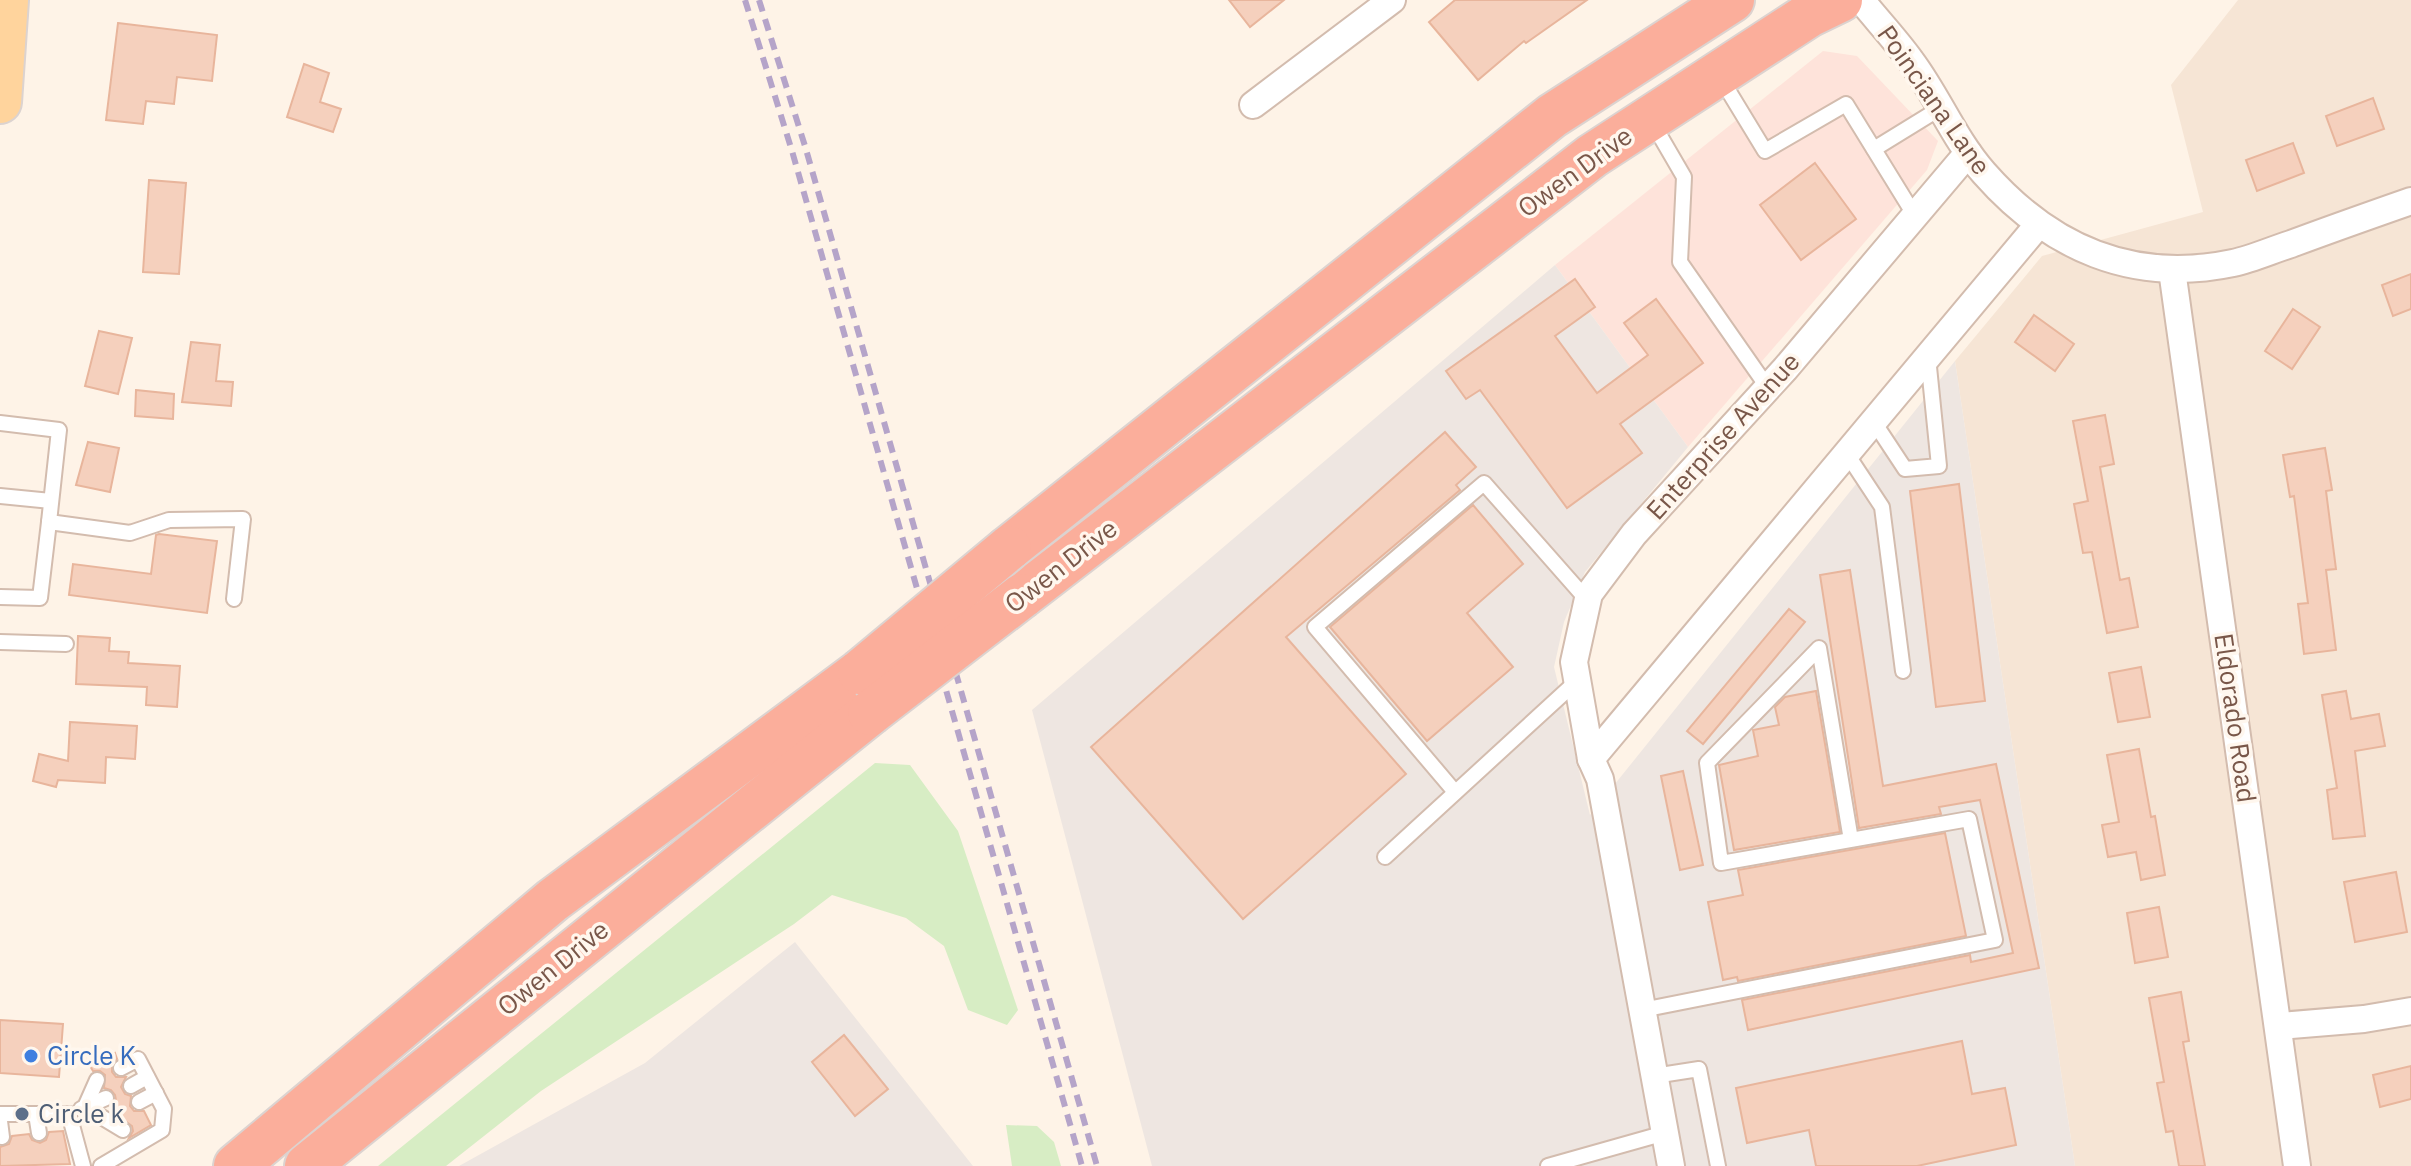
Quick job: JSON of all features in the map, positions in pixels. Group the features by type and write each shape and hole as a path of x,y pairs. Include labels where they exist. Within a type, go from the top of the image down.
{"highway":[{"name":"Owen Drive","path":"307,1166 865,693 1009,548 1552,116 1732,0"},
{"path":"1598,152 1624,105 1796,0"},
{"name":"Owen Drive","path":"236,1166 553,900 865,693 1022,596 1598,152 1809,15 1840,0"}],"main road":[{"path":"0,102 7,0"}],"street":[{"path":"1253,105 1392,0"},
{"name":"Poinciana Lane","path":"1861,0 1913,62 1939,109 1983,173 2038,225 2071,245 2107,259 2144,268 2172,270 2236,263 2411,201"},
{"name":"Enterprise Avenue","path":"1671,1166 1600,779 1591,759 1574,662 1589,594 1634,534 1768,388 1968,153"},
{"path":"1591,759 2038,225"},
{"name":"Eldorado Road","path":"2172,270 2297,1166"},
{"path":"2279,1026 2364,1019 2411,1011"}],"lane":[{"path":"1718,74 1765,151 1846,104 1915,216"},
{"path":"1874,149 1939,109"},
{"path":"1650,118 1684,177 1680,262 1768,388"},
{"path":"1874,422 1905,469 1939,466 1928,356"},
{"path":"0,423 59,430 40,598 0,597"},
{"path":"1847,454 1882,507 1903,671"},
{"path":"1455,792 1315,627 1484,483 1588,601"},
{"path":"0,496 51,501"},
{"path":"49,522 130,533 169,520 243,519 234,599"},
{"path":"0,642 66,644"},
{"path":"1642,1010 1995,940 1969,819 1851,840 1721,863 1707,763 1819,648 1851,840"},
{"path":"1385,857 1577,681"},
{"path":"101,1166 162,1130 164,1109 138,1059 121,1068"},
{"path":"1654,1076 1699,1069 1718,1166"},
{"path":"131,1086 147,1077"},
{"path":"85,1107 97,1080"},
{"path":"139,1102 156,1093"},
{"path":"0,1114 69,1114 106,1098"},
{"path":"85,1107 115,1115"},
{"path":"85,1107 123,1130"},
{"path":"147,1118 164,1109"},
{"path":"36,1114 39,1133"},
{"path":"69,1114 83,1166"},
{"path":"1548,1166 1665,1133"}],"shaded area":[{"path":"2238,0 2411,0 2411,1166 2075,1166 1955,361 2042,256 2203,212 2171,85"},
{"path":"1823,51 1857,56 1938,141 1927,170 1688,447 1555,265"},
{"path":"1555,265 1688,447 1585,572 1564,622 1554,667 1590,815 1955,361 2075,1166 1152,1166 1032,710"},
{"path":"795,942 973,1166 459,1166 645,1063"}],"green space":[{"path":"875,763 910,765 958,831 1018,1010 1007,1025 968,1010 944,946 906,918 832,895 794,924 541,1091 446,1166 378,1166"},
{"path":"1006,1125 1037,1126 1054,1142 1061,1166 1012,1166"}],"building":[{"path":"1229,0 1284,0 1250,27"},
{"path":"1455,0 1587,0 1526,43 1524,41 1478,80 1429,22"},
{"path":"118,23 217,35 212,81 177,77 174,104 146,101 143,124 106,120"},
{"path":"304,64 329,73 320,102 341,109 333,132 287,117"},
{"path":"2373,98 2384,129 2337,146 2326,116"},
{"path":"2293,143 2304,173 2257,191 2246,160"},
{"path":"1815,163 1856,219 1801,260 1760,205"},
{"path":"149,180 186,183 179,274 143,272"},
{"path":"2411,274 2411,309 2393,316 2382,285"},
{"path":"1575,279 1595,307 1555,336 1597,393 1648,355 1624,323 1656,299 1703,363 1620,424 1642,453 1567,508 1480,390 1466,399 1446,371"},
{"path":"2293,309 2320,327 2292,369 2265,351"},
{"path":"2034,315 2074,344 2055,371 2015,342"},
{"path":"99,331 132,338 118,394 85,386"},
{"path":"191,342 220,345 216,381 233,382 231,406 182,402"},
{"path":"136,390 174,394 173,419 135,416"},
{"path":"2105,415 2114,464 2100,467 2120,580 2129,578 2138,627 2107,633 2092,552 2083,553 2074,504 2088,501 2073,421"},
{"path":"1445,432 1476,467 1456,485 1460,490 1286,637 1406,774 1243,919 1091,747"},
{"path":"88,442 119,448 110,492 76,485"},
{"path":"2325,448 2332,490 2326,491 2336,569 2326,570 2336,650 2304,654 2298,604 2308,603 2294,496 2290,497 2283,455"},
{"path":"1959,484 1985,701 1936,707 1910,491"},
{"path":"1473,505 1523,564 1467,613 1513,667 1427,741 1330,627"},
{"path":"156,535 217,541 207,613 69,595 73,564 151,574"},
{"path":"1850,570 1883,786 1996,764 2039,968 1748,1030 1742,1000 1970,955 1971,962 2013,953 1980,800 1939,807 1941,814 1859,828 1820,575"},
{"path":"1789,609 1805,622 1703,744 1687,731"},
{"path":"78,636 110,638 109,651 129,652 128,663 180,666 177,707 146,705 147,687 76,684"},
{"path":"2141,667 2150,717 2118,722 2109,673"},
{"path":"1816,691 1840,832 1734,850 1719,765 1758,756 1753,730 1779,725 1775,707 1785,697"},
{"path":"2346,691 2351,719 2379,714 2385,746 2355,751 2365,836 2333,839 2327,790 2337,788 2322,695"},
{"path":"70,722 137,726 135,759 106,757 105,783 58,780 56,787 33,781 39,754 68,761"},
{"path":"2139,749 2165,875 2141,880 2136,852 2108,857 2102,825 2119,822 2107,755"},
{"path":"1683,771 1703,865 1680,870 1661,776"},
{"path":"1945,833 1966,936 1738,981 1737,977 1723,980 1708,902 1743,895 1738,870"},
{"path":"2396,872 2407,932 2355,942 2344,882"},
{"path":"2159,907 2168,957 2135,963 2127,913"},
{"path":"2181,992 2189,1041 2183,1042 2205,1166 2179,1166 2173,1131 2166,1132 2157,1083 2164,1082 2149,998"},
{"path":"0,1020 63,1024 59,1077 0,1073"},
{"path":"844,1035 888,1089 855,1116 812,1062"},
{"path":"1962,1041 1972,1094 2005,1088 2016,1145 1917,1166 1816,1166 1809,1130 1747,1143 1736,1088"},
{"path":"115,1053 117,1059 112,1063 112,1072 116,1077 126,1077 121,1087 125,1094 131,1096 130,1106 134,1111 144,1111 151,1125 129,1138 132,1126 114,1113 111,1107 116,1100 115,1095 104,1088 105,1075 93,1071 90,1066"},
{"path":"2411,1066 2411,1099 2380,1107 2373,1075"},
{"path":"63,1131 70,1164 0,1166 0,1147 9,1144 12,1136 29,1134 32,1140 40,1143 46,1140 49,1132"}],"railway":[{"path":"745,0 792,151 1082,1166"},
{"path":"759,0 805,146 1097,1166"}],"place":[{"name":"Circle K","path":"31,1056"},
{"name":"Circle k","path":"22,1114"}]}
